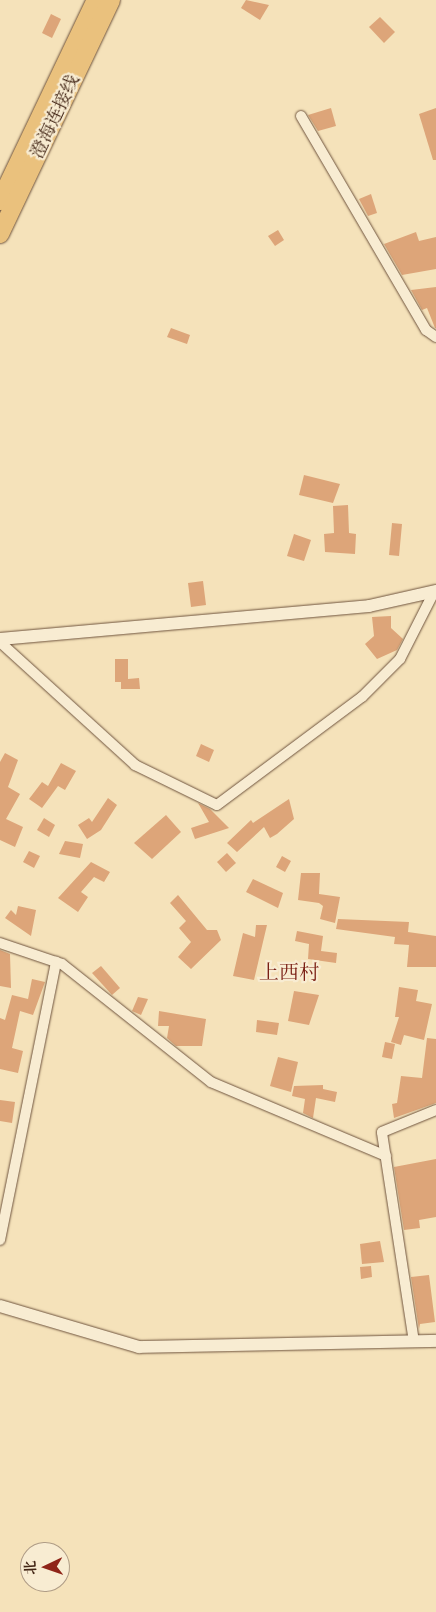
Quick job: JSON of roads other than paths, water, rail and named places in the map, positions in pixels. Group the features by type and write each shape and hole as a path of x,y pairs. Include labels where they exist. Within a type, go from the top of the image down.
{"highway":[{"name":"澄海连接线","path":"0,201 96,0"},
{"name":"澄海连接线","path":"0,234 111,0"}],"street":[{"path":"301,116 426,330 436,337"},
{"path":"0,640 368,606 435,591"},
{"path":"0,640 135,765 217,805 362,697 400,659 435,591"},
{"path":"0,943 56,962 212,1082 386,1156"},
{"path":"0,1240 56,962"},
{"path":"414,1342 382,1132 436,1110"},
{"path":"0,1306 139,1347 436,1341"}],"district":[{"name":"上西村","path":"289,972"}]}
